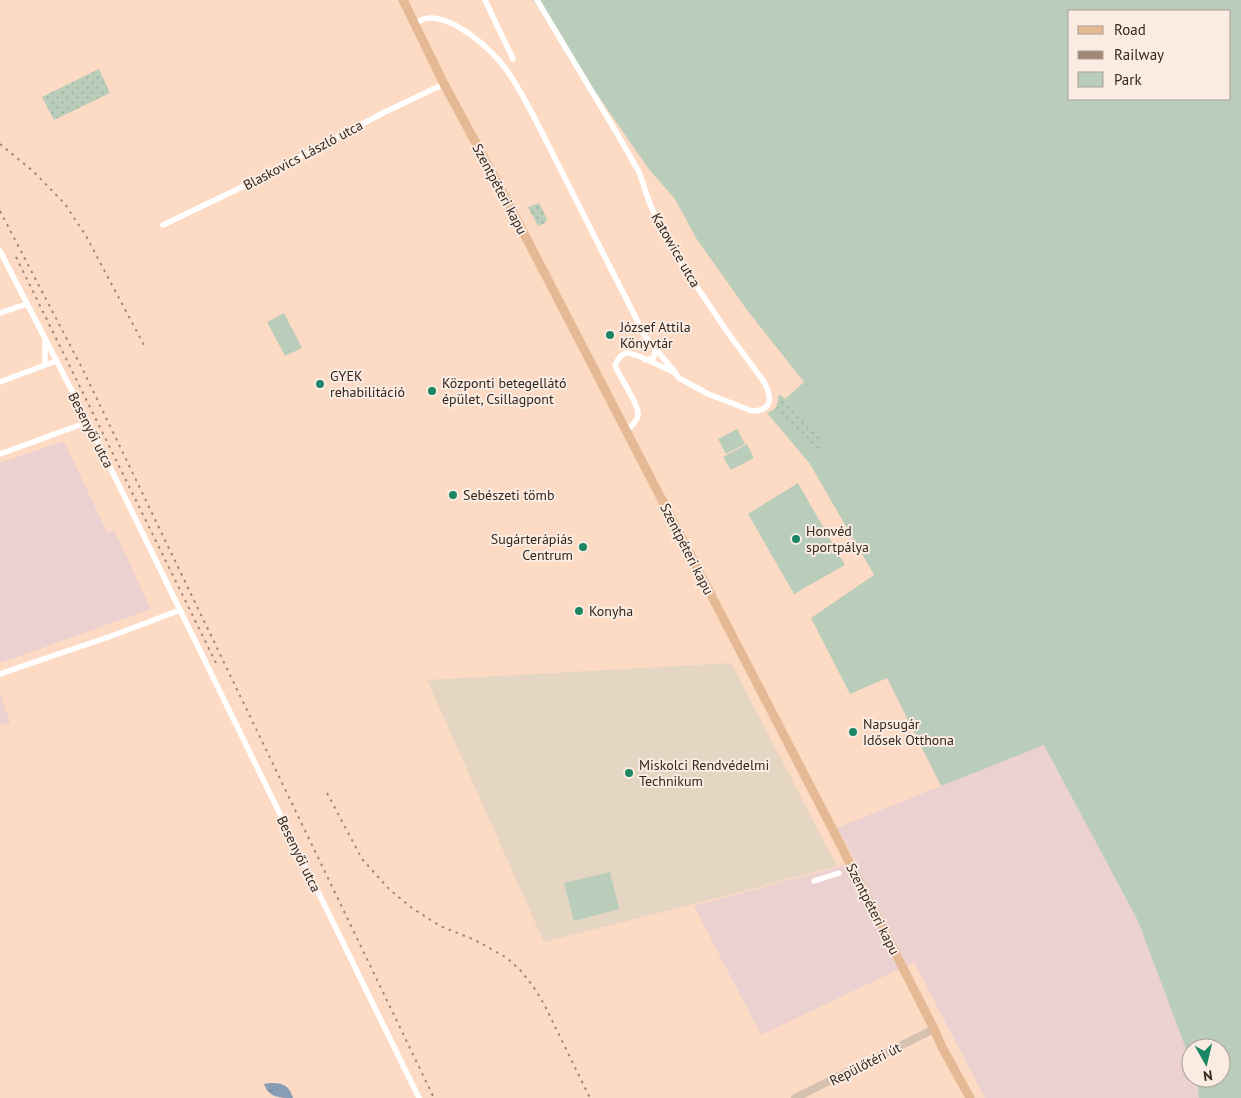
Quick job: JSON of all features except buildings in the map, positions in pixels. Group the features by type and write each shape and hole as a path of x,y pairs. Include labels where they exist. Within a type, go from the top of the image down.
{"main road":[{"name":"Szentpéteri kapu","path":"403,0 444,84 503,193 970,1098"}],"street":[{"path":"485,0 513,59"},
{"name":"Katowice utca","path":"415,24 422,19 430,18 446,21 462,28 493,54 505,67 533,115 645,336 679,378 708,394 752,411 764,409 768,406 769,402 764,382 726,330 664,236 639,172 536,0"},
{"name":"Blaskovics László utca","path":"163,225 244,186 384,112 444,84"},
{"name":"Besenyői utca","path":"0,251 88,422 419,1098"},
{"path":"0,313 27,304"},
{"path":"45,339 45,365"},
{"path":"645,360 654,357 655,349"},
{"name":"Katowice utca","path":"626,432 638,416 637,408 615,364 619,356 626,353 636,355 675,373"},
{"path":"0,382 56,361"},
{"path":"0,454 88,422"},
{"path":"0,674 117,634 180,610"},
{"path":"814,881 839,873"},
{"name":"Repülőtéri út","path":"795,1098 934,1029"}],"shaded area":[{"path":"64,441 107,532 114,530 151,609 0,663 0,463"},
{"name":"Miskolci Rendvédelmi Technikum","path":"731,663 837,866 544,942 427,680"},
{"path":"0,693 10,723 0,726"},
{"path":"1044,744 1138,921 1182,1038 1181,1088 1198,1088 1199,1098 985,1098 914,962 761,1035 694,906 856,862 837,828"}],"green space":[{"path":"533,0 1241,0 1241,1098 1199,1098 1198,1088 1231,1088 1231,1038 1182,1038 1138,921 1044,745 941,786 887,678 850,694 811,618 874,575 810,464 767,413 773,410 804,382 747,310 696,238 675,199 648,168"},
{"path":"99,69 110,93 54,120 42,97"},
{"path":"539,203 547,219 545,223 538,226 528,207"},
{"path":"284,313 302,348 285,356 267,322"},
{"path":"779,394 788,401 819,437 823,446 818,456 776,410"},
{"path":"737,429 745,444 726,454 718,439"},
{"path":"747,444 754,458 731,470 723,457"},
{"name":"Honvéd sportpálya","path":"798,483 845,565 794,594 748,514"},
{"path":"610,872 619,909 574,921 564,883"}],"water":[{"path":"270,1083 285,1086 290,1090 293,1098 272,1095 264,1084"}],"railway":[{"path":"0,144 34,172 65,204 86,236 145,347"},
{"path":"0,211 83,370 434,1098"},
{"path":"16,257 218,667"},
{"path":"327,793 362,859 390,890 412,908 440,926 475,940 507,958 520,970 544,1004 590,1098"}],"place":[{"name":"József Attila Könyvtár","path":"610,335"},
{"name":"GYEK rehabilitáció","path":"320,384"},
{"name":"Központi betegellátó épület, Csillagpont","path":"432,391"},
{"name":"Sebészeti tömb","path":"453,495"},
{"name":"Honvéd sportpálya","path":"796,539"},
{"name":"Sugárterápiás Centrum","path":"583,547"},
{"name":"Konyha","path":"579,611"},
{"name":"Napsugár Idősek Otthona","path":"853,732"},
{"name":"Miskolci Rendvédelmi Technikum","path":"629,773"}]}
